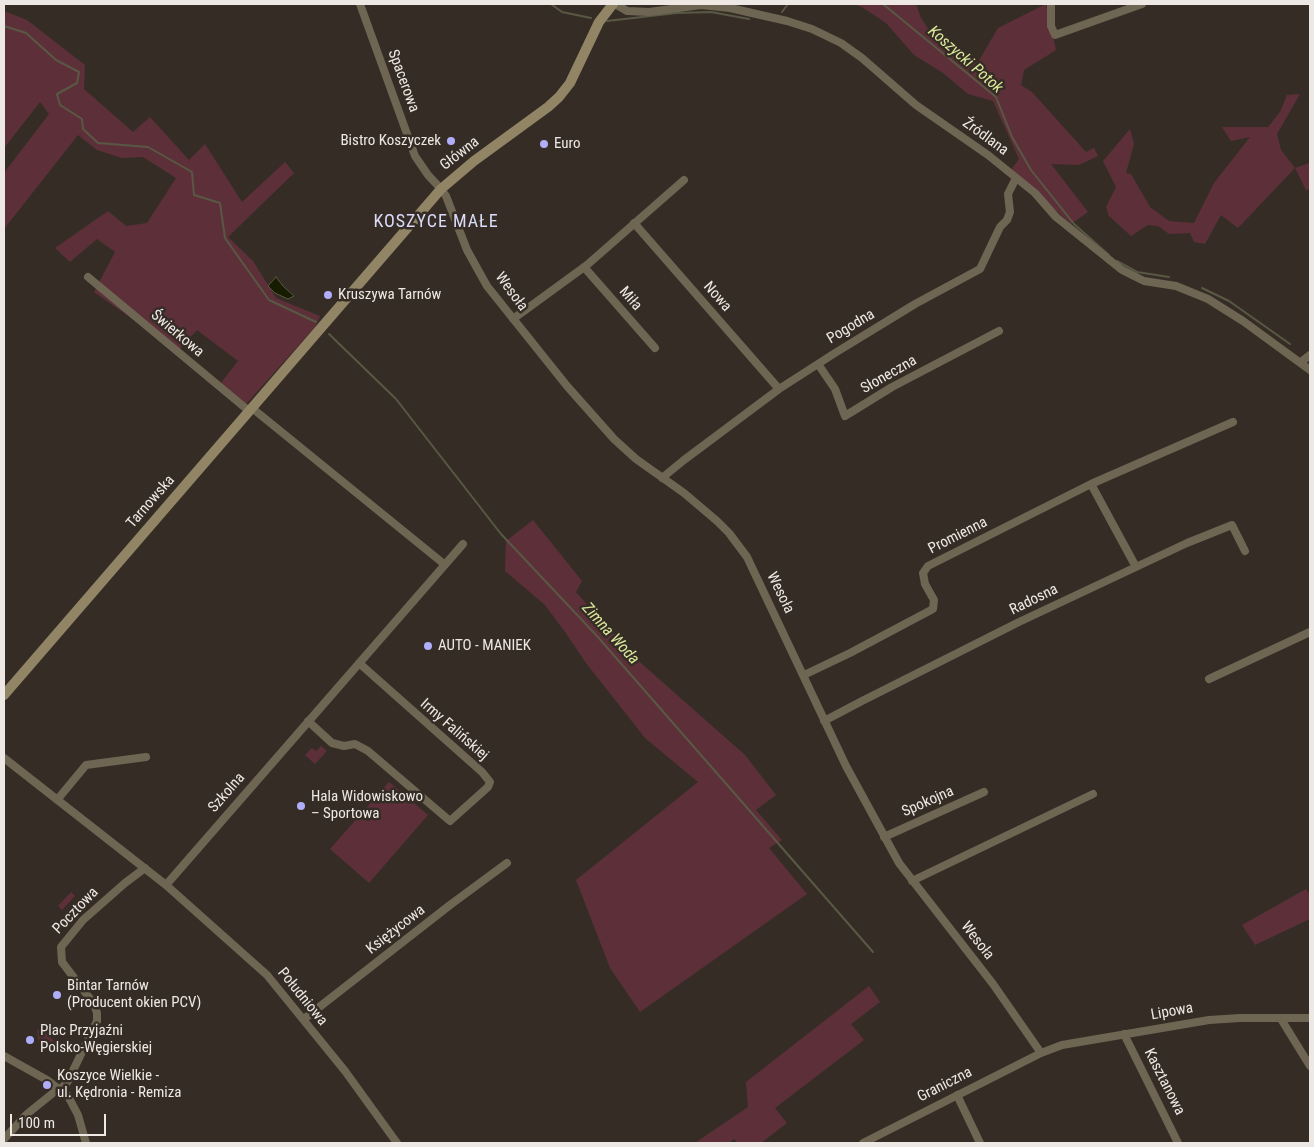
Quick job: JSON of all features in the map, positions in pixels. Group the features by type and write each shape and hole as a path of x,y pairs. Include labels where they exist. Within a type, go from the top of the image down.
{"street":[{"name":"Spacerowa","path":"360,4 415,156 428,175 441,188"},
{"name":"Główna","path":"320,328 441,188 560,97 570,83 599,22 614,4"},
{"name":"Źródlana","path":"614,4 627,11 649,12 701,5 730,8 788,21 812,29 841,43 862,58 916,105 988,155 1035,193 1056,217 1122,270 1144,281 1176,286 1208,299 1310,370"},
{"path":"1051,4 1051,26 1055,35 1142,4"},
{"name":"Pogodna","path":"662,478 779,389 915,304 980,269 1000,227 1007,220 1010,212 1008,194 1016,178"},
{"path":"513,319 584,267 684,180"},
{"name":"Wesoła","path":"441,188 446,196 467,250 487,286 582,404 614,439 636,459 684,493 717,521 729,533 747,557 804,675 824,722 899,863 993,984 1041,1052"},
{"name":"Nowa","path":"634,223 779,389"},
{"name":"Miła","path":"584,267 655,348"},
{"name":"Świerkowa","path":"88,277 251,409"},
{"name":"Tarnowska","path":"4,696 320,328"},
{"name":"Słoneczna","path":"818,364 835,389 845,416 892,387 999,331"},
{"path":"1301,362 1310,355"},
{"path":"251,409 444,564"},
{"name":"Promienna","path":"804,675 933,609 934,600 923,573 928,566 1091,484 1233,422"},
{"path":"1091,484 1136,567"},
{"name":"Radosna","path":"824,722 1011,626 1187,542 1232,525 1245,551"},
{"name":"Szkolna","path":"166,885 462,544"},
{"path":"1209,679 1310,632"},
{"name":"Irmy Falińskiej","path":"308,721 332,743 344,746 355,744 368,751 450,821 488,787 490,782 482,772 359,663"},
{"path":"57,800 86,765 146,757"},
{"path":"4,758 166,885"},
{"name":"Spokojna","path":"884,837 984,792"},
{"path":"912,881 1093,794"},
{"name":"Księżycowa","path":"304,1019 450,905 507,864"},
{"name":"Pocztowa","path":"61,1089 68,1080 98,1017 94,1004 62,962 61,946 83,920 145,868"},
{"name":"Południowa","path":"166,885 267,975 304,1019 397,1143"},
{"name":"Lipowa","path":"1041,1052 1062,1045 1209,1020 1310,1018"},
{"path":"1281,1019 1310,1066"},
{"name":"Kasztanowa","path":"1124,1034 1178,1143"},
{"name":"Graniczna","path":"863,1143 1041,1052"},
{"path":"4,1056 61,1089 73,1103 86,1143"},
{"path":"4,1139 28,1114 53,1093 61,1089"},
{"path":"957,1095 980,1143"}],"shaded area":[{"path":"852,4 916,4 921,18 939,45 977,64 998,28 1046,4 1056,50 1024,70 1021,85 1032,92 1086,152 1094,148 1098,156 1079,165 1051,164 1088,212 1071,224 1011,170 1019,159 993,101 968,94 943,73 914,55 886,23 862,7"},
{"path":"4,11 27,20 85,65 84,89 133,132 150,117 189,160 205,144 242,202 285,162 294,173 228,237 253,261 276,298 320,316 315,327 246,404 220,384 238,361 197,330 178,351 94,292 115,252 97,239 70,262 55,248 108,211 126,226 147,223 176,178 143,157 122,158 97,150 78,135 4,229 4,173 49,114 40,102 4,148"},
{"path":"1300,94 1277,134 1281,150 1295,168 1238,228 1221,215 1205,244 1194,242 1190,233 1169,234 1158,226 1148,225 1131,236 1109,216 1106,207 1116,187 1103,161 1130,129 1134,144 1126,173 1131,174 1150,207 1169,221 1194,223 1214,183 1250,137 1231,141 1222,127 1268,127 1280,112 1287,95"},
{"path":"1310,163 1310,189 1306,190 1295,168"},
{"path":"276,277 294,296 288,299 275,293 268,286"},
{"path":"533,520 582,581 576,592 633,656 745,755 776,795 756,810 782,840 769,848 807,894 640,1012 610,968 576,880 698,782 645,738 586,663 545,605 505,571 506,541"},
{"path":"321,746 327,751 315,764 305,755 312,748 316,751"},
{"path":"389,782 428,815 369,883 330,849"},
{"path":"1306,889 1310,895 1310,919 1255,945 1242,925"},
{"path":"71,892 75,896 62,910 58,906"},
{"path":"869,986 880,1002 851,1024 864,1040 775,1108 787,1123 761,1143 738,1143 734,1139 729,1143 695,1143 748,1107 746,1082"},
{"path":"42,1029 58,1045 55,1047 39,1044 37,1030"}],"waterway":[{"name":"Koszycki Potok","path":"551,4 562,12 591,18"},
{"name":"Koszycki Potok","path":"782,12 788,4"},
{"name":"Koszycki Potok","path":"883,4 996,97 1012,137 1031,170 1074,224 1109,255"},
{"name":"Koszycki Potok","path":"607,21 677,13 711,12 749,19"},
{"name":"Zimna Woda","path":"4,26 26,33 56,60 79,72 77,83 57,94 60,105 82,119 83,129 98,143 148,147 192,172 194,195 220,203 225,238 269,300 316,322"},
{"name":"Koszycki Potok","path":"1117,261 1137,272 1169,277"},
{"name":"Koszycki Potok","path":"1202,288 1229,301 1290,344"},
{"name":"Zimna Woda","path":"329,334 396,399 501,534 597,636 873,952"}],"place":[{"name":"Bistro Koszyczek","path":"451,141"},
{"name":"Euro","path":"544,144"},
{"name":"Kruszywa Tarnów","path":"328,295"},
{"name":"AUTO - MANIEK","path":"428,646"},
{"name":"Hala Widowiskowo – Sportowa","path":"301,806"},
{"name":"Bintar Tarnów (Producent okien PCV)","path":"57,995"},
{"name":"Plac Przyjaźni Polsko-Węgierskiej","path":"30,1040"},
{"name":"Koszyce Wielkie - ul. Kędronia - Remiza","path":"47,1085"}],"district":[{"name":"KOSZYCE MAŁE","path":"436,222"}]}
